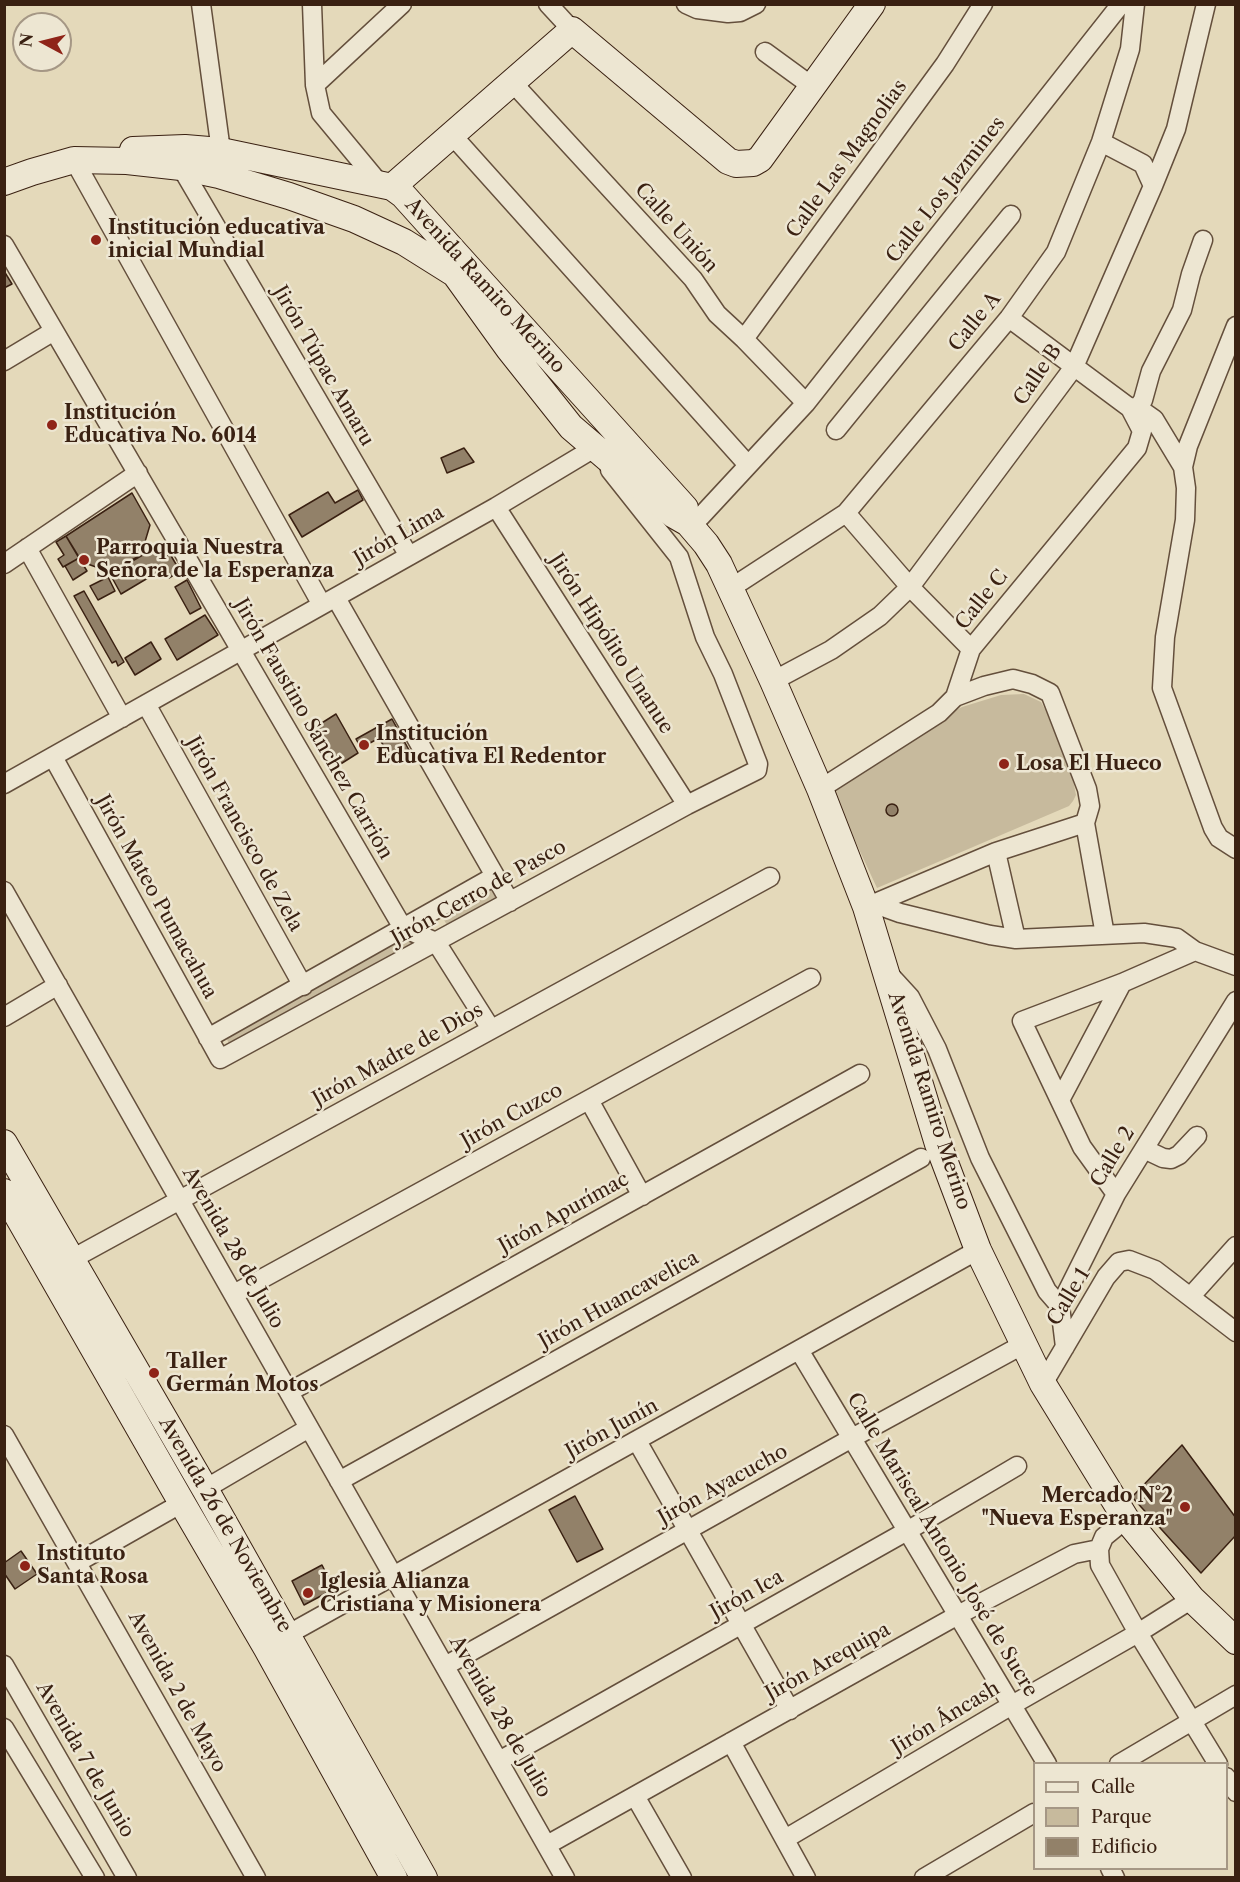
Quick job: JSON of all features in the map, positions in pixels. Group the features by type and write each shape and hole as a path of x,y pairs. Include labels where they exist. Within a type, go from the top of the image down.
{"street":[{"path":"201,4 221,151"},
{"path":"312,4 315,85 321,113 386,185 452,135 572,30"},
{"path":"315,85 402,4"},
{"path":"549,4 572,30 728,161 736,164 753,163 760,159 872,4"},
{"path":"686,4 697,9 728,13 740,12 756,4"},
{"name":"Calle Las Magnolias","path":"744,339 945,64 983,4"},
{"name":"Calle Los Jazmines","path":"689,525 806,404 1120,4"},
{"name":"Calle A","path":"731,588 846,513 1009,318 1056,252 1101,142 1130,49 1135,4"},
{"name":"Calle B","path":"773,681 831,650 880,616 910,587 1074,368 1176,129 1206,4"},
{"path":"765,52 813,87"},
{"name":"Calle Unión","path":"512,82 693,279 717,314 806,404"},
{"path":"452,135 748,465"},
{"path":"1101,142 1143,164 1153,186"},
{"name":"Avenida Ramiro Merino","path":"4,182 74,160 155,147 221,151 386,185 403,195 684,506 689,525"},
{"path":"74,160 329,602 510,902"},
{"name":"Avenida Ramiro Merino","path":"74,160 127,161 219,174 289,195 354,219 404,242 455,274 509,349 571,427 674,515 689,525 719,564 731,588 871,905 911,1057 938,1144 978,1250 1043,1384 1126,1519 1192,1599 1236,1641"},
{"name":"Jirón Túpac Amaru","path":"181,167 409,556"},
{"path":"836,430 1011,214"},
{"path":"1130,408 1139,406 1143,400 1151,371 1182,310 1203,240"},
{"name":"Jirón Faustino Sánchez Carrión","path":"4,245 403,928"},
{"path":"1009,318 1130,408 1144,412 1154,419 1183,468"},
{"path":"1236,326 1188,446 1183,468 1186,488 1185,520 1165,637 1162,688 1213,828 1219,838 1236,849"},
{"path":"4,361 54,330"},
{"name":"Calle C","path":"820,789 939,713 955,697 971,649 1137,448 1142,430 1130,408"},
{"name":"Jirón Lima","path":"4,784 598,449"},
{"name":"Jirón Cerro de Pasco","path":"220,1059 687,805 757,770 758,767 723,674 705,637 680,557 608,468 598,449"},
{"path":"4,564 138,473"},
{"name":"Jirón Hipólito Unanue","path":"496,507 687,805"},
{"path":"846,513 910,587 971,649"},
{"path":"27,548 122,717"},
{"path":"955,697 984,686 1013,679 1032,684 1050,693 1087,789 1090,806 1085,823 1106,935"},
{"name":"Jirón Francisco de Zela","path":"146,704 303,986"},
{"name":"Jirón Mateo Pumacahua","path":"53,757 220,1059"},
{"path":"871,905 996,852 1085,823"},
{"path":"996,852 1016,939"},
{"name":"Jirón Cerro de Pasco","path":"208,1038 495,876"},
{"name":"Jirón Madre de Dios","path":"56,1282 72,1259 770,877"},
{"name":"Avenida 28 de Julio","path":"4,891 547,1845 558,1875"},
{"path":"871,905 990,935 1016,939 1144,933 1178,938 1195,951 1236,966"},
{"path":"403,928 436,942 491,1029"},
{"path":"1116,1194 1082,1147 1022,1021 1122,983 1195,951"},
{"path":"888,973 910,997 937,1049 989,1178 1047,1291 1060,1306 1065,1347"},
{"name":"Jirón Cuzco","path":"234,1294 811,978"},
{"path":"1060,1100 1122,983"},
{"path":"4,1017 58,985"},
{"name":"Calle 2","path":"1060,1306 1116,1194 1236,1001"},
{"name":"Jirón Apurímac","path":"289,1392 860,1074"},
{"path":"589,1100 642,1196"},
{"path":"1144,1149 1163,1158 1171,1159 1179,1155 1197,1136"},
{"name":"Avenida 26 de Noviembre","path":"4,1143 205,1489 394,1878"},
{"name":"Jirón Huancavelica","path":"339,1481 921,1158"},
{"name":"Avenida 26 de Noviembre","path":"4,1192 182,1503 277,1641 424,1878"},
{"path":"1191,1296 1236,1246"},
{"name":"Jirón Junín","path":"277,1641 978,1250"},
{"name":"Calle 1","path":"1043,1384 1106,1277 1119,1262 1129,1260 1142,1263 1155,1270 1236,1332"},
{"name":"Jirón Ayacucho","path":"445,1666 1024,1344"},
{"name":"Calle Mariscal Antonio José de Sucre","path":"799,1350 1046,1762"},
{"path":"205,1489 309,1428"},
{"name":"Avenida 2 de Mayo","path":"4,1435 256,1878"},
{"path":"637,1441 789,1710"},
{"name":"Jirón Ica","path":"499,1761 907,1531 1017,1466"},
{"path":"78,1562 182,1503"},
{"path":"1126,1519 1104,1537 1099,1549 1100,1565 1138,1633 1217,1762"},
{"name":"Jirón Arequipa","path":"547,1845 958,1615 1074,1554 1099,1549"},
{"name":"Jirón Áncash","path":"785,1839 1138,1633 1192,1599"},
{"name":"Avenida 7 de Junio","path":"4,1665 127,1878"},
{"path":"1122,1762 1236,1695"},
{"path":"4,1728 95,1878"},
{"path":"731,1743 806,1878"},
{"path":"1228,1779 1236,1792"},
{"path":"635,1796 682,1878"},
{"path":"924,1878 1033,1814"}],"green space":[{"path":"1024,694 1041,702 1046,711 1073,780 1076,795 1073,801 1069,806 877,888 832,791 962,707 1001,695"},
{"path":"490,888 496,898 447,925 441,915"},
{"path":"407,936 417,942 230,1046 225,1035"}],"building":[{"path":"4,271 12,284 4,288"},
{"path":"464,448 474,462 447,473 441,458"},
{"path":"358,490 363,500 302,537 289,515 328,492 335,503"},
{"path":"132,493 150,525 141,555 110,572 82,562 66,536"},
{"path":"66,536 79,558 63,567 58,559 64,555 56,542"},
{"path":"153,549 160,561 170,554 180,571 169,578 163,569 121,594 110,574"},
{"path":"79,558 87,571 73,580 65,566"},
{"path":"108,577 115,591 98,600 90,586"},
{"path":"187,580 201,608 190,614 175,587"},
{"path":"84,591 124,662 118,666 116,661 112,663 74,596"},
{"path":"205,615 218,635 177,660 165,639"},
{"path":"151,642 161,659 135,675 125,658"},
{"path":"336,714 358,753 339,765 317,726"},
{"path":"392,719 409,750 392,760 379,738 361,748 356,739"},
{"path":"894,804 898,810 894,816 890,816 886,808"},
{"name":"Mercado N°2 \"Nueva Esperanza\"","path":"1182,1445 1236,1518 1236,1535 1201,1573 1132,1497"},
{"path":"575,1496 603,1549 577,1562 549,1510"},
{"path":"21,1551 37,1574 15,1589 4,1573 4,1563"},
{"path":"322,1565 334,1589 304,1605 292,1581"}],"place":[{"name":"Institución educativa inicial Mundial","path":"96,240"},
{"name":"Institución Educativa No. 6014","path":"52,425"},
{"name":"Parroquia Nuestra Señora de la Esperanza","path":"84,560"},
{"name":"Institución Educativa El Redentor","path":"364,745"},
{"name":"Losa El Hueco","path":"1004,764"},
{"name":"Taller Germán Motos","path":"154,1373"},
{"name":"Mercado N°2 \"Nueva Esperanza\"","path":"1185,1507"},
{"name":"Instituto Santa Rosa","path":"25,1566"},
{"name":"Iglesia Alianza Cristiana y Misionera","path":"308,1593"}]}
